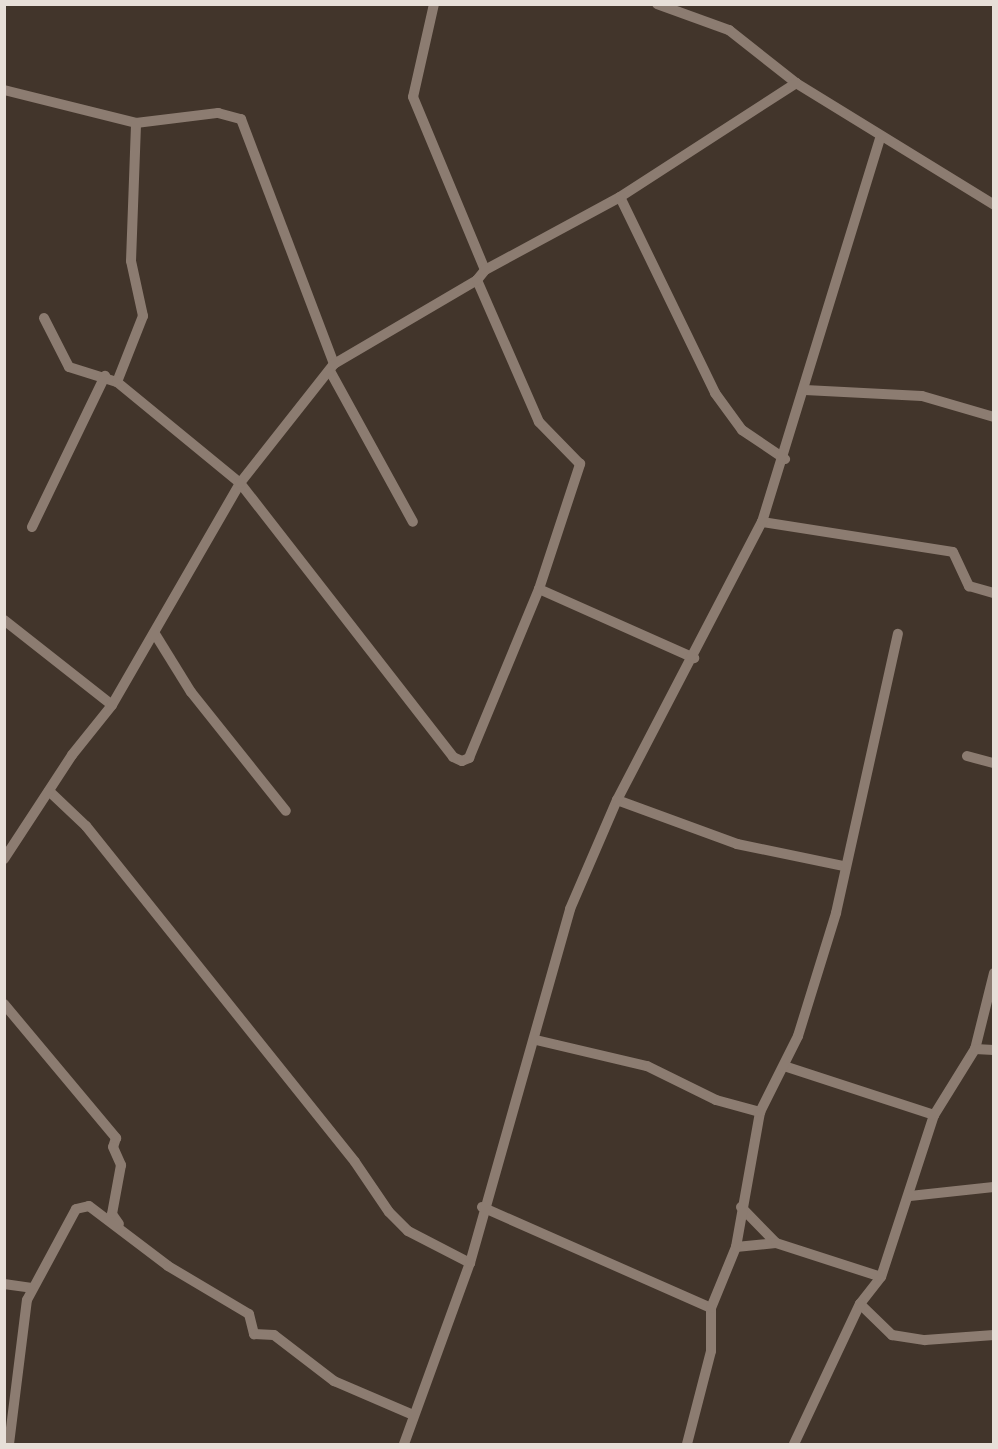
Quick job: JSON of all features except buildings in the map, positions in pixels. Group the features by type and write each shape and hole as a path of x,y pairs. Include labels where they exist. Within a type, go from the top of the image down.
{"street":[{"path":"434,4 413,97 485,270"},
{"path":"657,4 729,30 796,83 993,205"},
{"path":"4,859 49,790 112,705 240,483 332,368 477,280 485,270 620,197 796,83"},
{"path":"4,90 136,123 218,113 241,119 332,368 413,522"},
{"path":"117,382 143,316 131,261 136,123"},
{"path":"404,1444 411,1414 470,1263 482,1207 536,1040 570,909 617,800 694,658 762,522 785,459 881,136"},
{"path":"620,197 715,393 742,430 785,459"},
{"path":"44,318 69,367 105,376 117,382 240,483 453,757 462,761 470,758 539,589 580,464 539,422 477,280"},
{"path":"32,527 105,376"},
{"path":"805,390 922,396 993,417"},
{"path":"762,522 953,552 969,586 993,593"},
{"path":"539,589 694,658"},
{"path":"4,620 112,705"},
{"path":"155,634 191,692 286,811"},
{"path":"687,1444 711,1351 711,1308 736,1247 741,1207 760,1112 766,1092 784,1066 836,913 843,866 864,805 898,634"},
{"path":"967,756 993,763"},
{"path":"49,790 86,826 355,1162 389,1212 408,1231 470,1263"},
{"path":"617,800 737,844 843,866"},
{"path":"794,1444 860,1304 881,1277 900,1210 910,1196 934,1115 975,1050 993,973"},
{"path":"4,1004 116,1138 113,1147 121,1165 112,1214 122,1229"},
{"path":"536,1040 647,1066 716,1100 760,1112"},
{"path":"975,1050 993,1050"},
{"path":"784,1066 934,1115"},
{"path":"910,1196 993,1187"},
{"path":"9,1444 32,1288 76,1209 89,1206 168,1266 249,1314 254,1334 274,1335 334,1381 411,1414"},
{"path":"482,1207 711,1308"},
{"path":"741,1207 776,1243"},
{"path":"736,1247 776,1243 881,1277"},
{"path":"4,1284 32,1288"},
{"path":"860,1304 892,1335 925,1340 993,1335"}]}
